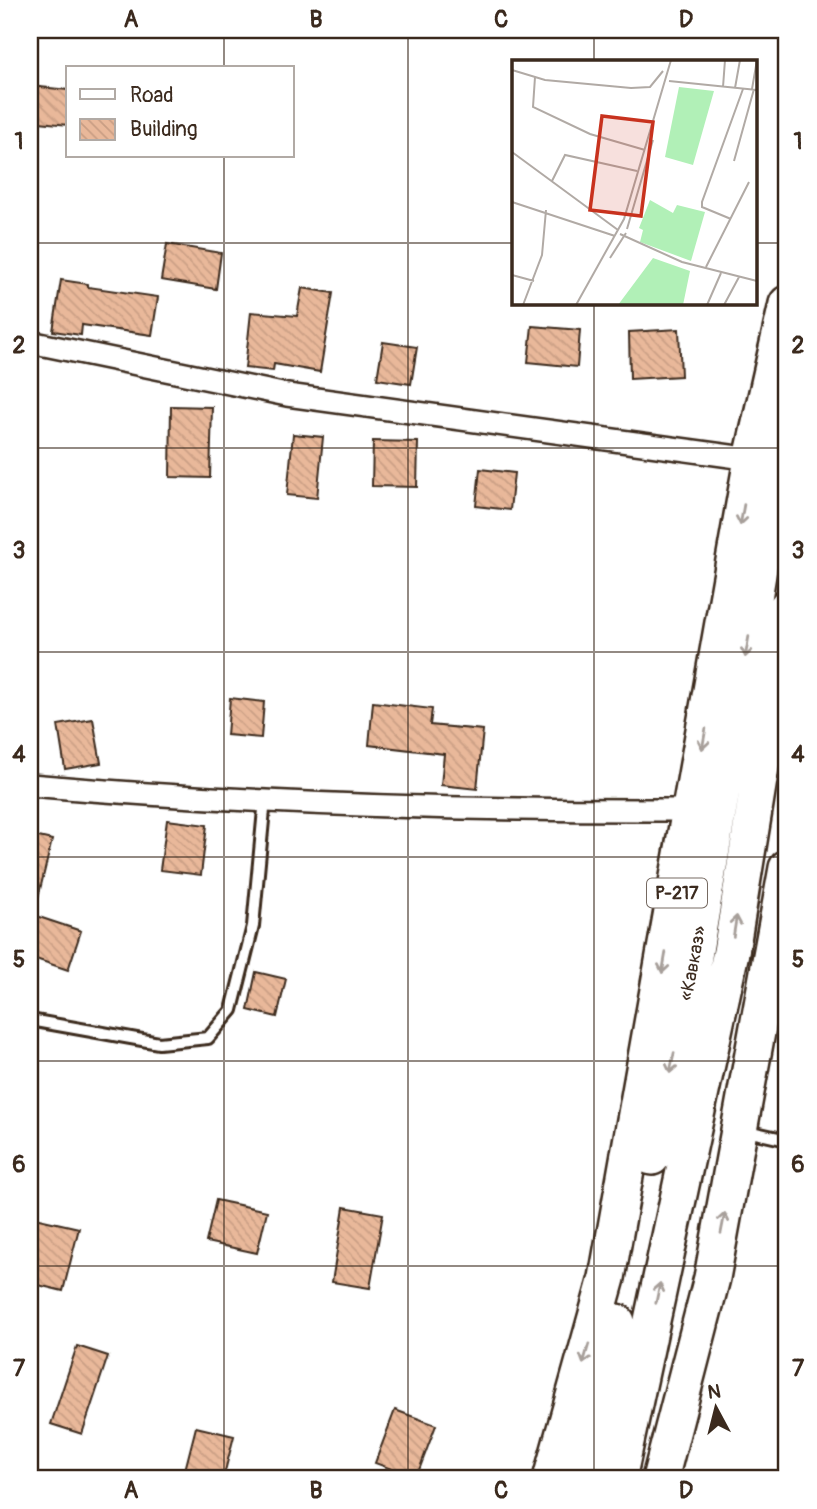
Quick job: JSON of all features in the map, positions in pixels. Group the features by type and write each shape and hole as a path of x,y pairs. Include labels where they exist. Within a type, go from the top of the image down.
{"highway":[{"name":"Р-217","path":"551,1479 607,1278 692,810 752,458 787,304"},
{"name":"«Кавказ»","path":"583,1479 692,968 787,401"},
{"name":"«Кавказ»","path":"618,1479 731,952 787,607"},
{"path":"660,1479 712,1278 787,868"}],"street":[{"path":"30,342 287,395 752,458"},
{"path":"30,785 119,793 522,811 692,810"}],"lane":[{"path":"30,1020 159,1043 208,1038 232,1010 253,926 265,799"},
{"path":"741,1130 787,1140"}],"building":[{"path":"30,86 66,90 66,125 30,121"},
{"path":"167,244 221,253 216,289 161,280"},
{"path":"61,280 88,284 88,287 158,297 152,335 82,325 81,335 53,331"},
{"path":"302,288 333,293 320,372 274,364 273,371 245,368 251,312 297,316"},
{"path":"532,326 580,330 577,367 528,362"},
{"path":"679,329 681,376 630,379 629,332"},
{"path":"383,342 417,347 411,384 377,379"},
{"path":"171,406 212,407 210,478 170,477"},
{"path":"293,434 323,437 317,498 287,495"},
{"path":"373,441 418,442 417,487 372,486"},
{"path":"480,469 514,473 510,510 476,506"},
{"path":"230,698 264,702 261,738 227,735"},
{"path":"373,702 432,709 430,725 483,730 477,789 441,785 444,754 369,745"},
{"path":"93,719 101,763 65,769 58,725"},
{"path":"167,820 207,825 201,875 160,870"},
{"path":"30,835 52,840 38,898 30,897"},
{"path":"30,914 81,931 68,970 30,957"},
{"path":"256,972 286,979 277,1017 248,1010"},
{"path":"216,1200 267,1211 257,1253 206,1242"},
{"path":"344,1207 383,1214 370,1288 332,1282"},
{"path":"30,1217 79,1228 63,1291 30,1283"},
{"path":"77,1346 108,1356 82,1434 51,1424"},
{"path":"395,1410 436,1425 416,1478 375,1463"},
{"path":"196,1427 234,1436 223,1479 185,1470"}]}
